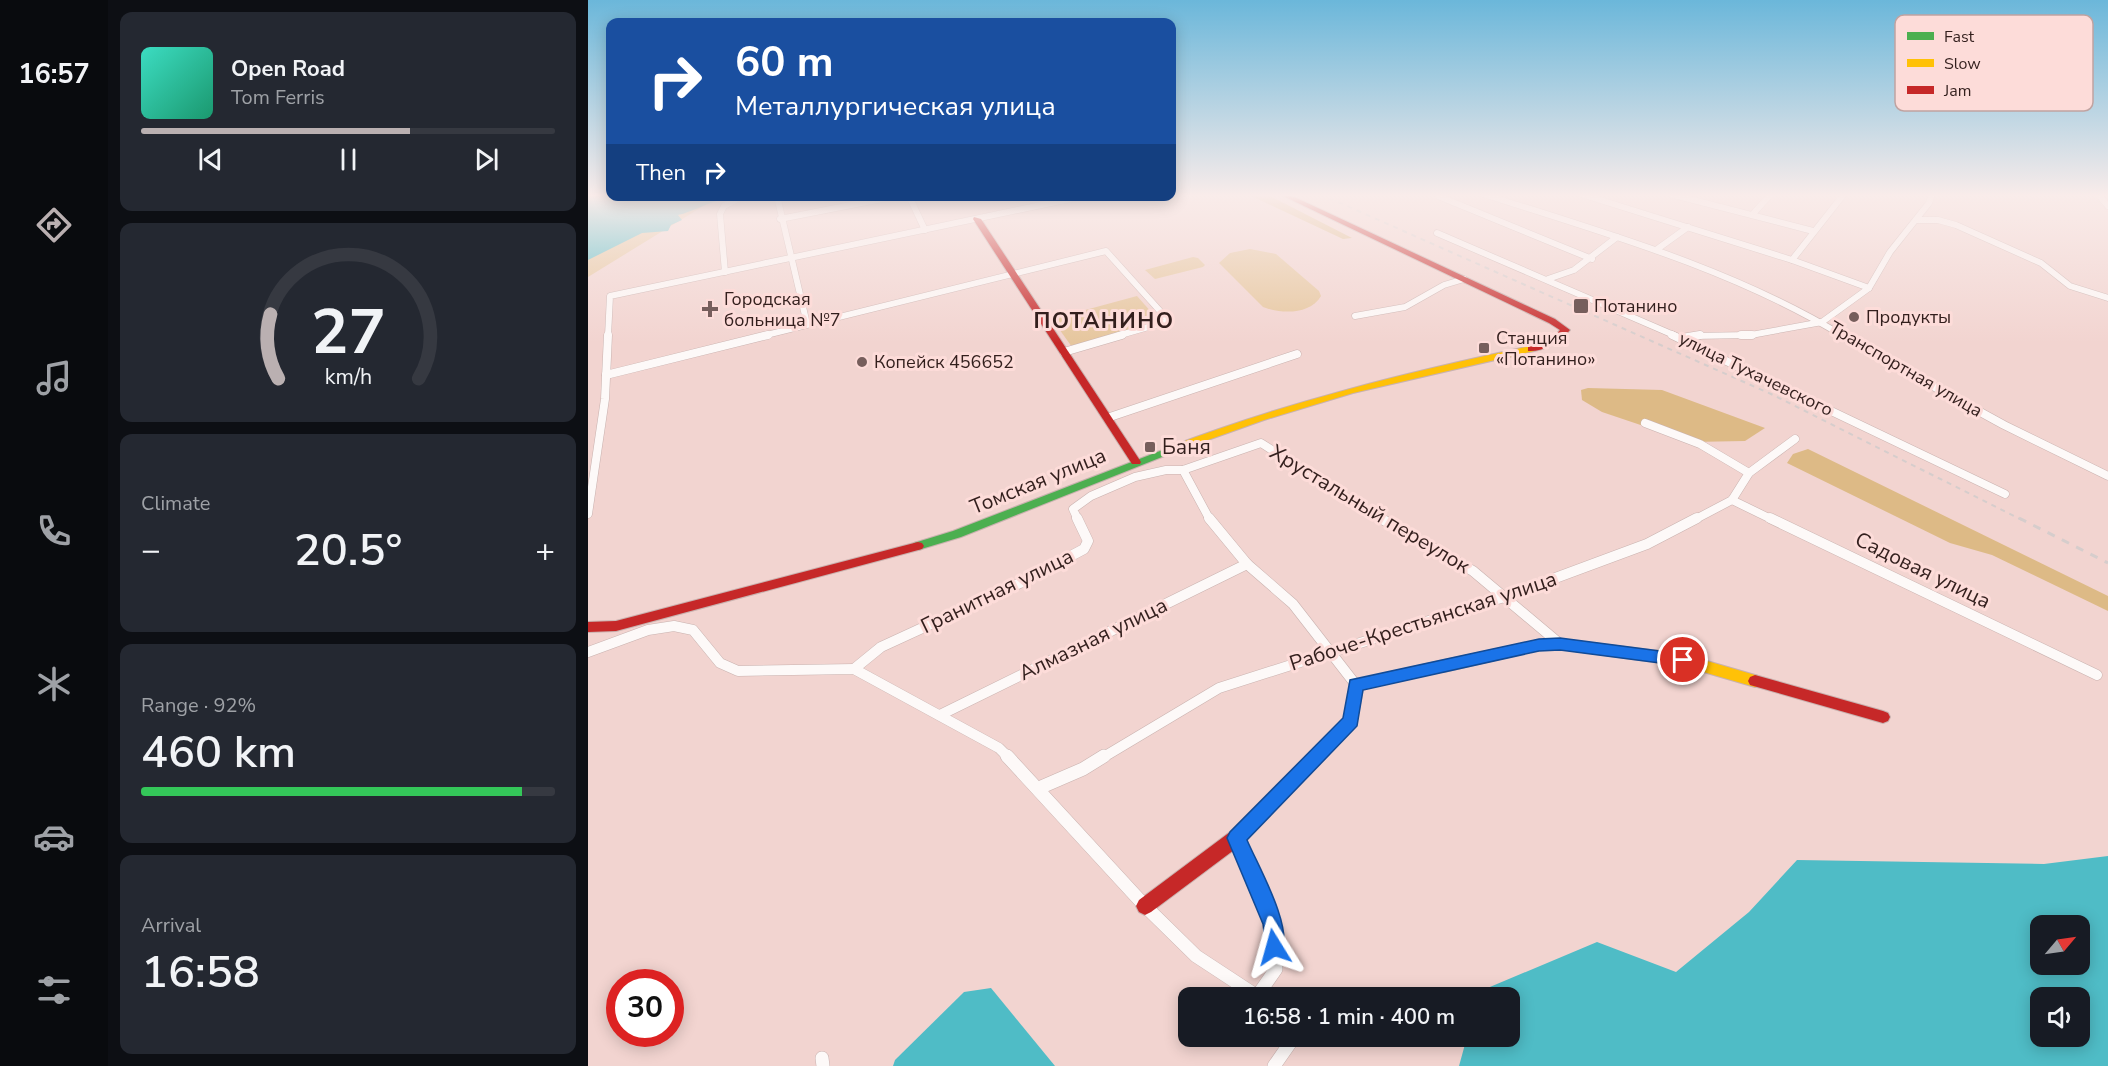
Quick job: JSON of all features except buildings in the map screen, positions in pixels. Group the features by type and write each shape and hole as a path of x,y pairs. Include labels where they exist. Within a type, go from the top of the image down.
{"street":[{"path":"722,244 724,272"},
{"path":"787,244 807,324"},
{"path":"588,514 606,375 610,296 859,244"},
{"path":"993,244 1136,462"},
{"path":"1389,244 1464,279"},
{"name":"улица Тухачевского","path":"1463,244 1682,339 2005,494"},
{"path":"1554,244 1592,259"},
{"path":"1548,279 1574,270 1592,259 1609,244"},
{"path":"1637,244 1805,312 1822,322"},
{"path":"1656,250 1665,244"},
{"path":"1741,244 1869,288"},
{"path":"1792,260 1804,244"},
{"name":"Транспортная улица","path":"1897,244 1869,288 1822,322 2004,425 2108,477"},
{"path":"1999,244 2041,262 2070,285 2108,298"},
{"path":"606,375 1106,251 1169,321 1064,352"},
{"path":"1355,316 1405,308 1443,285 1464,279"},
{"name":"Томская улица","path":"588,627 616,626 909,549 957,534 1231,426 1413,373 1546,345 1565,330 1552,321 1464,279"},
{"path":"1682,339 1704,334 1751,334 1822,322"},
{"name":"Томская улица","path":"1107,418 1297,354"},
{"path":"1645,423 1700,444 1749,473"},
{"path":"1732,500 1749,473 1795,439"},
{"name":"Гранитная улица","path":"854,669 881,646 1020,583 1084,549 1088,541 1073,509 1076,505 1135,477 1166,470 1183,470 1261,443"},
{"name":"Хрустальный переулок","path":"1261,443 1354,504 1473,571 1507,596 1560,644"},
{"path":"1145,906 1236,838 1351,721 1356,685 1293,604 1247,564 1212,523 1183,470"},
{"name":"Рабоче-Крестьянская улица","path":"1039,788 1083,769 1219,688 1507,596 1647,544 1732,500"},
{"name":"Садовая улица","path":"1732,500 2097,675"},
{"name":"Алмазная улица","path":"940,715 1247,564"},
{"path":"588,652 628,636 674,626 693,630 720,663 738,671 854,669 999,748 1039,788 1145,906 1196,956 1245,987"},
{"path":"1356,685 1539,645 1560,644 1683,660 1883,717"},
{"path":"1236,838 1273,924 1276,969 1265,987"},
{"path":"1274,1066 1287,1047"}],"shaded area":[{"path":"588,244 642,244 588,277"},
{"path":"1250,249 1276,254 1319,291 1321,296 1310,307 1303,310 1286,312 1263,307 1219,263 1230,253"},
{"path":"1193,257 1198,258 1205,265 1155,279 1145,270"},
{"path":"1137,296 1160,322 1072,347 1052,319"},
{"path":"1588,388 1662,390 1765,428 1745,441 1691,442 1602,412 1582,400 1581,390"},
{"path":"1808,449 2108,596 2108,611 1992,555 1950,543 1787,463 1793,454"}],"water":[{"path":"588,244 621,244 588,260"},
{"path":"2108,856 2108,1066 1459,1066 1464,1047 1520,1047 1520,987 1490,987 1597,942 1676,972 1749,912 1797,860 2044,864"},
{"path":"991,988 1055,1066 893,1066 895,1060 964,992"}],"railway":[{"path":"1432,244 1771,394 2022,520"},
{"path":"2019,518 2108,563"}],"traffic: fast":[{"path":"918,546 957,534 1173,449"}],"traffic: slow":[{"path":"1173,449 1260,417 1349,391 1531,349"},
{"path":"1444,666 1539,645 1560,644 1683,660 1755,681"}],"traffic: jam":[{"path":"993,244 1136,462"},
{"path":"1388,244 1552,321 1565,330 1557,339 1531,349"},
{"path":"588,627 616,626 918,546"},
{"path":"1145,906 1236,838 1351,721 1356,685 1444,666"},
{"path":"1755,681 1883,717"}],"place":[{"name":"Потанино","path":"1581,306"},
{"name":"Городская больница №7","path":"710,309"},
{"name":"Продукты","path":"1854,317"},
{"name":"Станция «Потанино»","path":"1484,348"},
{"name":"Копейск 456652","path":"862,362"},
{"name":"Баня","path":"1150,447"}],"district":[{"name":"ПОТАНИНО","path":"1104,320"}],"route":[{"path":"1274,947 1273,924 1236,838 1351,721 1356,685 1539,645 1560,644 1683,660"}]}
